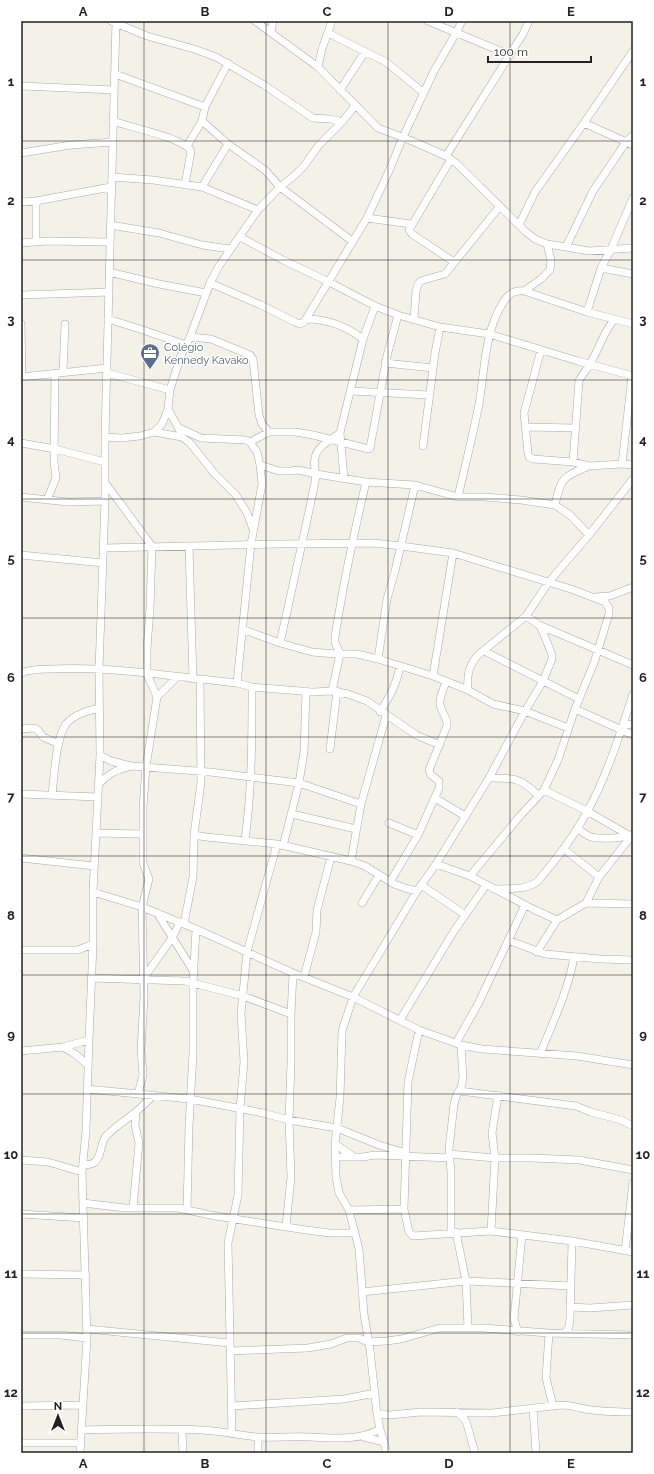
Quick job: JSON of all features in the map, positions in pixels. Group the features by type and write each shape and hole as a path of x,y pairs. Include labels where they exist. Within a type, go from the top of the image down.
{"street":[{"path":"254,21 318,67 378,128 449,158 461,167 526,232 535,239 547,244 589,251 633,248"},
{"path":"271,32 273,21"},
{"path":"318,67 332,21"},
{"path":"428,21 510,55"},
{"path":"210,283 261,305 295,322 300,324 304,322 367,218 438,62 462,21"},
{"path":"454,262 409,233 409,230 411,224 529,21"},
{"path":"80,1453 87,1338 82,1168 90,1040 93,892 100,755 99,670 106,484 105,437 115,22 147,36 206,53 228,63 313,118 331,119 342,122"},
{"path":"328,33 386,62 424,93"},
{"path":"519,225 535,192 633,51"},
{"path":"340,90 365,52"},
{"path":"187,146 202,122 206,107 228,63"},
{"path":"114,74 206,107"},
{"path":"21,86 114,90"},
{"path":"154,432 162,424 168,409 170,390 180,358 190,337 210,283 230,249 258,210 280,187 304,166 318,144 342,122 356,106"},
{"path":"113,122 176,140 187,146 191,151 186,185"},
{"path":"202,122 228,144 265,170 280,187 352,241"},
{"path":"584,123 633,145"},
{"path":"566,248 593,191 626,142 633,135"},
{"path":"21,153 71,145 112,142"},
{"path":"202,188 228,144"},
{"path":"112,177 153,180 202,188 258,210"},
{"path":"21,202 111,187"},
{"path":"588,312 601,268 633,198"},
{"path":"36,200 36,241"},
{"path":"414,320 416,291 418,284 421,281 445,274 500,206"},
{"path":"367,218 411,224"},
{"path":"110,225 159,233 202,245 230,249"},
{"path":"240,237 282,260 375,306 398,315 440,327 489,334 590,365 632,376 622,464"},
{"path":"21,243 36,241 110,242"},
{"path":"524,291 541,279 550,270 551,260 547,244"},
{"path":"601,268 633,274"},
{"path":"109,272 206,293"},
{"path":"458,497 479,403 489,334 505,300 515,291 524,291 614,320 633,324"},
{"path":"21,295 109,292"},
{"path":"344,478 340,433 363,339 375,306"},
{"path":"179,428 201,438 241,440 250,442 266,433 295,432 369,449 381,392 385,363 398,315"},
{"path":"108,319 186,345"},
{"path":"306,319 318,319 344,326 363,339"},
{"path":"573,462 579,381 583,373 590,365 614,320"},
{"path":"21,324 22,376 63,372 107,371 170,390"},
{"path":"63,372 65,324"},
{"path":"423,446 440,327"},
{"path":"190,337 211,339 250,355 253,360 259,415 266,433"},
{"path":"541,350 524,413 529,457 533,459 573,462 589,466 622,464 633,465"},
{"path":"385,363 433,368"},
{"path":"47,500 55,481 55,373"},
{"path":"351,391 430,395"},
{"path":"168,409 179,428 182,437"},
{"path":"525,427 575,428"},
{"path":"105,437 131,437 154,432 182,437 190,443 214,473 236,495 241,502 253,529"},
{"path":"280,643 316,474 315,458 318,450 340,433"},
{"path":"237,683 251,544 262,484 257,452 250,442"},
{"path":"21,443 55,449 105,462"},
{"path":"260,466 279,471 298,470 366,482 415,485 458,497 484,497 521,500 554,505 570,516 589,535"},
{"path":"554,505 558,487 562,480 571,473 589,466"},
{"path":"468,690 467,677 474,660 526,616 548,583 589,535 633,478"},
{"path":"330,749 340,654 335,637 351,543 366,482"},
{"path":"106,484 152,546 147,674 157,697 146,767 142,834 143,863 149,879 142,907 144,997 141,1049 143,1075 138,1094"},
{"path":"378,659 387,599 415,485"},
{"path":"21,497 47,500 105,501"},
{"path":"104,548 351,543 401,546 452,553 605,602 609,608 608,618 599,649 575,709 558,760 544,790 538,795 472,877"},
{"path":"143,980 182,923 193,878 194,835 201,792 201,771 189,546"},
{"path":"433,676 452,553"},
{"path":"21,555 103,563"},
{"path":"593,597 610,596 633,587"},
{"path":"526,616 539,626 633,664"},
{"path":"387,1453 377,1414 362,1292 359,1249 349,1210 339,1193 336,1177 335,1144 340,1098 342,1031 353,997 488,778 543,681 552,656 543,632 539,626"},
{"path":"242,629 280,643 312,652 357,654 378,659 433,676 468,690 493,704 525,711 568,728"},
{"path":"484,651 579,699"},
{"path":"351,861 361,804 383,714 393,691 400,666"},
{"path":"22,672 58,669 99,670 237,683 252,687 324,692 335,691 367,701 383,714 416,735 440,745"},
{"path":"157,697 177,677"},
{"path":"456,685 467,677"},
{"path":"390,882 418,835 439,788 439,783 431,775 429,770 448,723 440,704 446,682"},
{"path":"245,840 250,804 252,687"},
{"path":"232,1434 228,1243 238,1195 240,1109 244,1062 241,1014 247,952 280,845 292,814 299,783 304,745 306,691"},
{"path":"494,889 523,888 537,882 564,849 588,811 608,766 631,706 633,694"},
{"path":"52,795 56,757 66,725 71,720 86,711 99,708"},
{"path":"575,709 622,727 633,735"},
{"path":"622,727 633,724"},
{"path":"21,730 34,728 38,730 43,737 59,744"},
{"path":"100,755 111,762 131,766 201,771 299,783 361,804"},
{"path":"98,785 109,774 116,770 131,766"},
{"path":"488,778 514,779 530,788 538,795"},
{"path":"544,790 588,811 631,835"},
{"path":"21,794 98,797"},
{"path":"435,798 465,816"},
{"path":"292,814 356,829"},
{"path":"389,823 418,835"},
{"path":"577,828 587,835 596,838 617,838 631,835"},
{"path":"96,833 142,834"},
{"path":"194,835 206,838 245,840 280,845 351,861 365,866 390,882 405,888 419,888 464,914"},
{"path":"586,903 599,877 631,835"},
{"path":"564,849 599,877"},
{"path":"304,977 316,932 317,910 331,857"},
{"path":"21,858 94,866"},
{"path":"436,864 472,877 557,920"},
{"path":"362,903 379,875"},
{"path":"472,877 478,895"},
{"path":"400,1020 464,914 486,884"},
{"path":"518,901 523,888"},
{"path":"93,892 142,907 182,923 294,973 353,997 419,1030 459,1044 482,1049 577,1056 633,1065"},
{"path":"537,952 557,920 586,903 633,904"},
{"path":"468,1328 466,1281 454,1232 450,1156 454,1104 463,1078 459,1044 525,905"},
{"path":"157,913 194,972"},
{"path":"187,1210 190,1099 193,1053 193,983 196,929"},
{"path":"508,940 537,952 574,957 633,960"},
{"path":"21,950 78,950 93,944"},
{"path":"540,1054 565,994 574,957"},
{"path":"286,1226 291,1177 289,1120 291,1062 290,1014 294,973"},
{"path":"91,978 176,980 193,983 243,996 290,1014"},
{"path":"419,1030 408,1082 404,1209 409,1232 413,1236 454,1232 491,1231 572,1241 633,1252"},
{"path":"21,1051 63,1047 90,1040"},
{"path":"63,1047 75,1054 88,1065"},
{"path":"87,1089 190,1099 289,1120 337,1128 379,1146 406,1155"},
{"path":"460,1090 576,1106 603,1116 616,1118 633,1126"},
{"path":"21,1160 48,1162 82,1168 93,1164 98,1159 100,1148 106,1136 136,1112 154,1095"},
{"path":"491,1231 495,1158 492,1133 498,1096"},
{"path":"133,1208 139,1143 135,1125 136,1112"},
{"path":"335,1144 355,1158"},
{"path":"336,1157 355,1158 375,1155 406,1155 579,1160 633,1170"},
{"path":"625,1251 633,1183"},
{"path":"84,1203 133,1208 170,1208 187,1210 233,1220 330,1233 355,1233"},
{"path":"349,1210 404,1209"},
{"path":"21,1214 84,1218"},
{"path":"518,1332 514,1319 522,1235"},
{"path":"564,1334 568,1327 570,1307 572,1241"},
{"path":"21,1274 86,1275"},
{"path":"362,1292 466,1281 571,1286"},
{"path":"570,1307 590,1308 633,1305"},
{"path":"230,1351 308,1348 331,1344 347,1338 359,1338 368,1342 401,1339 440,1328 468,1328 564,1334 633,1335"},
{"path":"87,1329 230,1342"},
{"path":"549,1333 546,1378 553,1406"},
{"path":"21,1335 60,1335 87,1338"},
{"path":"232,1406 344,1399 375,1393"},
{"path":"21,1406 82,1405"},
{"path":"377,1414 390,1415 421,1412 492,1413 569,1405 585,1409 633,1412"},
{"path":"533,1408 536,1453"},
{"path":"457,1412 466,1421 475,1453"},
{"path":"81,1430 117,1429 216,1431 258,1437 338,1438 362,1436 371,1434 380,1429"},
{"path":"182,1430 183,1453"},
{"path":"362,1436 384,1442"},
{"path":"258,1437 258,1453"},
{"path":"21,1443 80,1443"}],"place":[{"name":"Colégio Kennedy Kavako","path":"150,370"}]}
